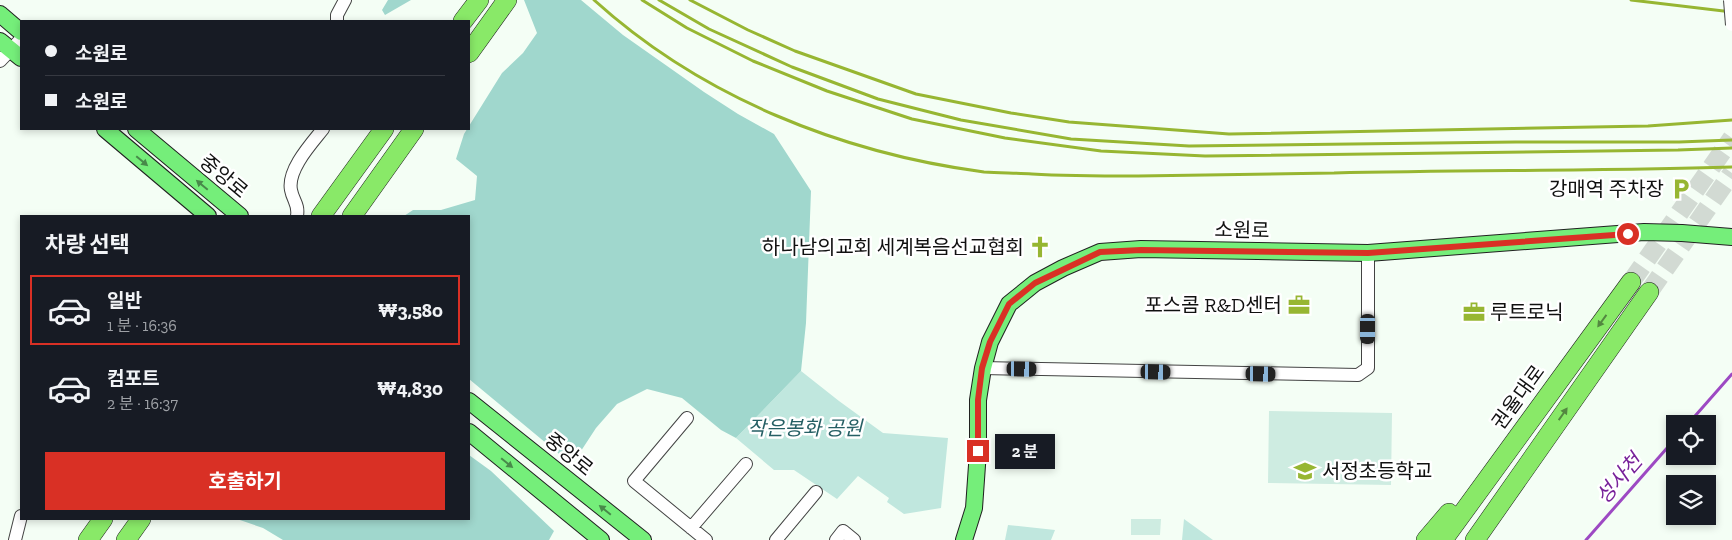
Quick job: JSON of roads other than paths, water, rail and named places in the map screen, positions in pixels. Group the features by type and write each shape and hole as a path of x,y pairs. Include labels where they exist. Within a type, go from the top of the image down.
{"highway":[{"path":"464,20 479,0"},
{"path":"470,52 507,0"},
{"path":"322,215 383,130"},
{"path":"353,215 413,130"},
{"name":"권율대로","path":"1443,540 1631,282"},
{"path":"1474,540 1649,292"},
{"path":"1426,540 1529,421"},
{"path":"1485,540 1546,440"},
{"path":"88,540 102,520"},
{"path":"126,540 140,520"}],"main road":[{"path":"0,14 20,31"},
{"name":"중앙로","path":"106,130 207,215"},
{"name":"중앙로","path":"137,130 239,215"},
{"name":"소원로","path":"964,540 974,508 978,451 978,400 982,368 990,342 1009,304 1035,283 1100,252 1141,250 1368,253 1644,232 1682,232 1732,237"},
{"name":"중앙로","path":"470,401 643,540"},
{"path":"470,433 601,540"}],"street":[{"path":"337,20 337,15 345,0"},
{"path":"1730,0 1732,25"},
{"path":"298,215 298,208 290,190 293,170 322,130"},
{"path":"982,368 1358,375 1368,368 1368,253"},
{"path":"687,418 634,481 706,540"},
{"path":"692,528 746,464"},
{"path":"776,540 816,492"},
{"path":"15,540 20,520"},
{"path":"836,540 843,531 854,540"}],"waterway":[{"name":"성사천","path":"1696,415 1732,374"},
{"name":"성사천","path":"1586,540 1666,449"}],"tunnel":[{"path":"1631,282 1732,138"},
{"path":"1649,292 1732,173"}],"railway":[{"path":"594,0 636,34 680,65 727,92 776,115 826,135 878,151 984,172 1072,176 1138,176 1732,167"},
{"path":"642,0 687,28 753,61 827,91 912,119 1005,138 1101,151 1205,156 1732,148"},
{"path":"659,0 709,29 792,67 878,99 961,120 1071,139 1189,146 1732,140"},
{"path":"690,0 748,30 795,51 916,94 1011,113 1069,122 1229,134 1648,126 1732,120"},
{"path":"1631,0 1732,12"}],"place":[{"name":"강매역 주차장","path":"1681,189"},
{"name":"하나남의교회 세계복음선교협회","path":"1040,247"},
{"name":"포스콤 R&D센터","path":"1299,305"},
{"name":"루트로닉","path":"1474,312"},
{"name":"서정초등학교","path":"1305,471"}],"park label":[{"name":"작은봉화 공원","path":"805,428"}]}
